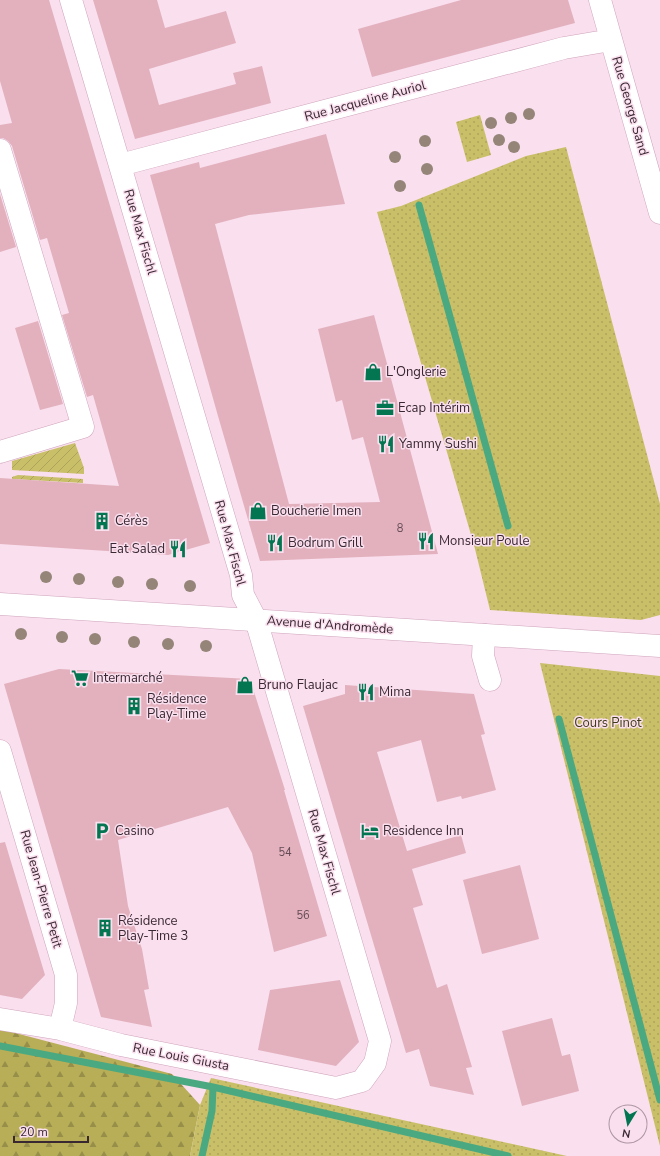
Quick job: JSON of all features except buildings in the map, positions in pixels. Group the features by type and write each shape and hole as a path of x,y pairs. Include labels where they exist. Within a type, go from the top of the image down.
{"street":[{"name":"Rue Max Fischl","path":"71,0 241,575 243,595 256,620 380,1041 375,1063 362,1081"},
{"name":"Rue George Sand","path":"600,0 611,40 652,150 660,213"},
{"name":"Rue Jacqueline Auriol","path":"120,165 564,48 611,40"},
{"path":"0,150 83,427 0,452"},
{"name":"Avenue d'Andromède","path":"0,604 660,646"},
{"path":"484,635 484,656 490,680"},
{"name":"Rue Jean-Pierre Petit","path":"0,751 66,975 66,1003 60,1028"},
{"name":"Rue Louis Giusta","path":"0,1019 60,1028 121,1045 336,1088 362,1081"}],"green space":[{"path":"480,115 491,155 467,162 456,122"},
{"path":"566,147 660,504 660,615 641,620 490,610 474,545 377,212 401,206 526,156"},
{"path":"75,443 84,468 84,474 12,470 12,461"},
{"path":"18,475 83,479 83,483 12,479 12,477"},
{"name":"Cours Pinot","path":"540,663 660,676 660,1146"},
{"path":"0,1029 172,1074 200,1105 190,1156 0,1156"},
{"path":"211,1078 567,1156 190,1156 200,1105"}],"waterway":[{"path":"419,205 508,526"},
{"path":"559,719 660,1100"},
{"path":"0,1046 213,1087 508,1156"},
{"path":"202,1156 212,1111 213,1087"}],"place":[{"name":"L'Onglerie","path":"373,372"},
{"name":"Ecap Intérim","path":"385,408"},
{"name":"Yammy Sushi","path":"386,444"},
{"name":"Boucherie Imen","path":"258,511"},
{"name":"Cérès","path":"102,521"},
{"name":"Monsieur Poule","path":"426,541"},
{"name":"Bodrum Grill","path":"275,543"},
{"name":"Eat Salad","path":"178,549"},
{"name":"Intermarché","path":"80,678"},
{"name":"Bruno Flaujac","path":"245,685"},
{"name":"Mima","path":"366,692"},
{"name":"Résidence Play-Time","path":"134,706"},
{"name":"Casino","path":"102,831"},
{"name":"Residence Inn","path":"370,831"},
{"name":"Résidence Play-Time 3","path":"105,928"}]}
